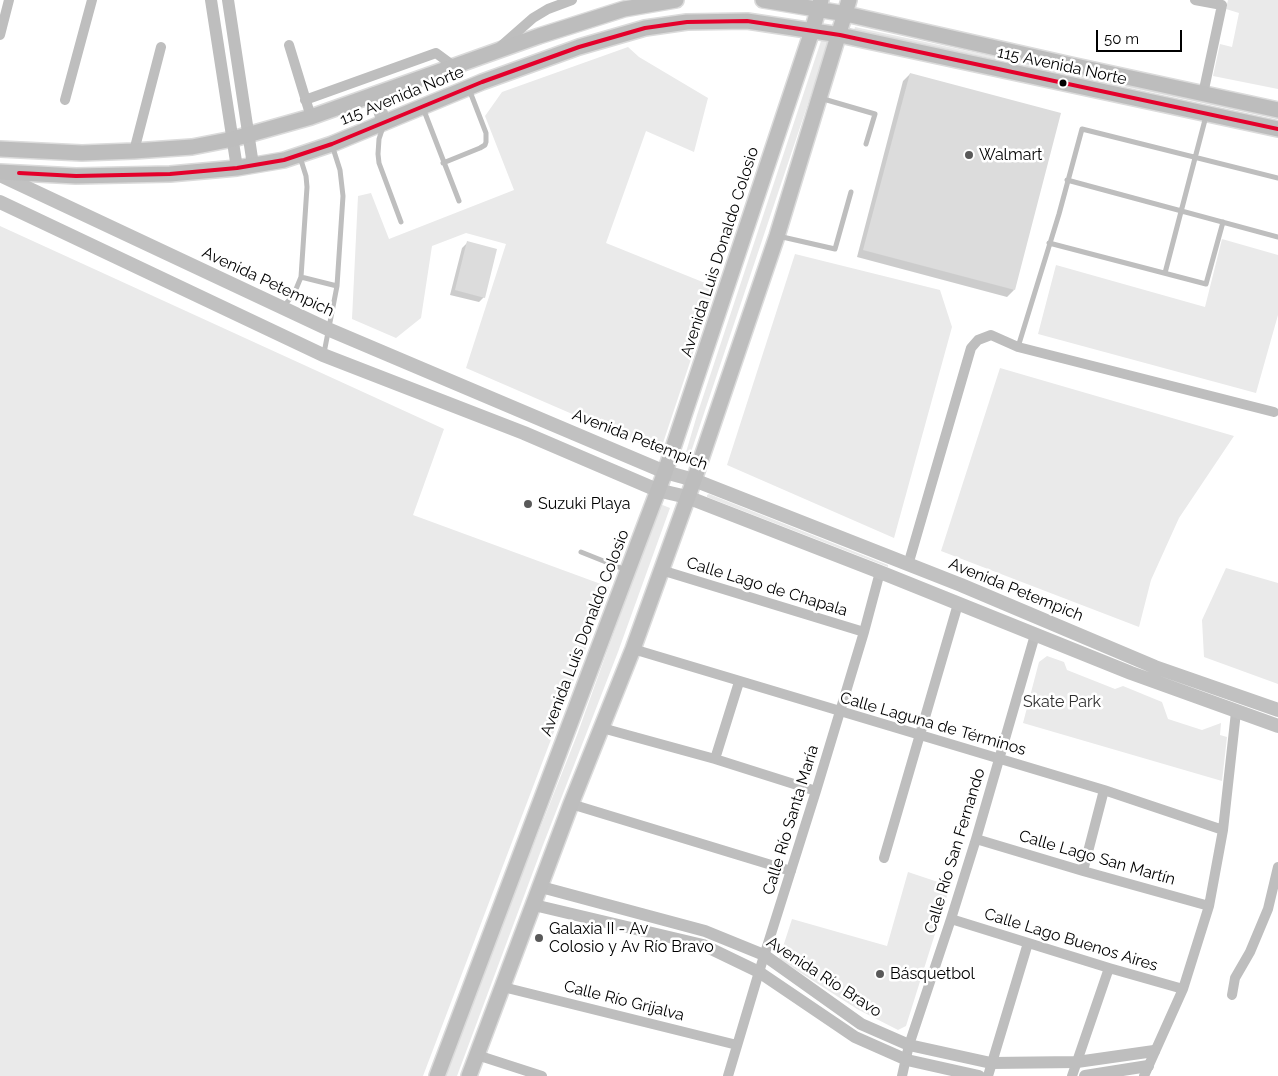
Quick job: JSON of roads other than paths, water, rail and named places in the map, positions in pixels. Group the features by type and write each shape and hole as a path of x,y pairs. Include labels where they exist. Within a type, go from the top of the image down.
{"main road":[{"name":"115 Avenida Norte","path":"0,149 82,153 134,151 192,147 233,139 311,117 540,36 624,9 658,1 676,0"},
{"path":"763,0 819,4"},
{"name":"115 Avenida Norte","path":"819,4 847,7 1071,65 1278,110"},
{"name":"Avenida Luis Donaldo Colosio","path":"437,1076 586,677 629,571 665,472 812,31 819,4"},
{"path":"469,1076 571,804 633,649 694,480 777,236 847,7"},
{"name":"115 Avenida Norte","path":"0,174 120,176 170,174 237,168 278,161 299,156 332,144 469,88 579,47 645,28 688,22 748,21 840,35 1278,130"},
{"path":"375,94 384,123"},
{"name":"Avenida Petempich","path":"0,174 330,330 665,472 694,480 960,585 1155,666 1278,710"},
{"path":"0,202 324,355 524,433 657,490 687,497 1131,673 1278,726"}],"street":[{"path":"0,35 9,0"},
{"path":"65,100 92,0"},
{"path":"211,0 237,168"},
{"path":"228,0 253,165"},
{"path":"495,52 533,18 548,9 572,0"},
{"path":"1195,0 1222,5 1203,94"},
{"path":"289,45 311,117"},
{"path":"134,151 161,47"},
{"path":"305,100 436,53 455,67"},
{"path":"908,565 971,348 978,340 991,335 1018,346 1274,412"},
{"name":"Calle Lago de Chapala","path":"661,570 864,632"},
{"name":"Calle Río Santa María","path":"728,1076 864,632 880,572"},
{"path":"884,858 958,604"},
{"name":"Calle Río San Fernando","path":"902,1076 909,1045 976,839 1035,635"},
{"name":"Calle Laguna de Términos","path":"633,649 1104,790 1223,830"},
{"path":"715,759 739,682"},
{"path":"1085,1076 1146,1071 1183,989 1209,906 1223,830 1236,712"},
{"path":"602,728 715,759 816,791"},
{"path":"1083,871 1104,790"},
{"path":"571,804 791,871"},
{"name":"Calle Lago San Martín","path":"976,839 1209,906"},
{"path":"1232,994 1235,978 1250,952 1268,909 1278,867"},
{"name":"Avenida Río Bravo","path":"541,887 705,930 764,955 861,1024 909,1045 991,1063 1077,1062 1154,1051"},
{"name":"Avenida Río Bravo","path":"534,905 703,945 759,972 855,1037 907,1060 979,1076"},
{"name":"Calle Lago Buenos Aires","path":"951,919 1183,989"},
{"path":"988,1076 1028,942"},
{"path":"1072,1076 1109,968"},
{"name":"Calle Río Grijalva","path":"503,987 737,1045"},
{"path":"477,1055 542,1076"}],"lane":[{"path":"443,163 485,145 486,133 469,88"},
{"path":"820,98 875,114 866,144"},
{"path":"422,107 459,201"},
{"path":"1165,273 1206,115"},
{"path":"384,123 379,138 379,163 401,222"},
{"path":"1018,346 1059,214 1082,129 1278,178"},
{"path":"324,355 337,286 343,196 340,170 332,144"},
{"path":"283,308 294,294 301,277 307,187 306,176 299,156"},
{"path":"1067,180 1278,237"},
{"path":"777,236 835,249 851,192"},
{"path":"1049,243 1206,284 1223,222"},
{"path":"301,277 337,286"},
{"path":"581,552 629,571"}],"place":[{"name":"Walmart","path":"969,155"},
{"name":"Suzuki Playa","path":"528,504"},
{"name":"Galaxia II - Av Colosio y Av Río Bravo","path":"539,938"},
{"name":"Básquetbol","path":"880,974"}],"park label":[{"name":"Skate Park","path":"1062,702"}]}
